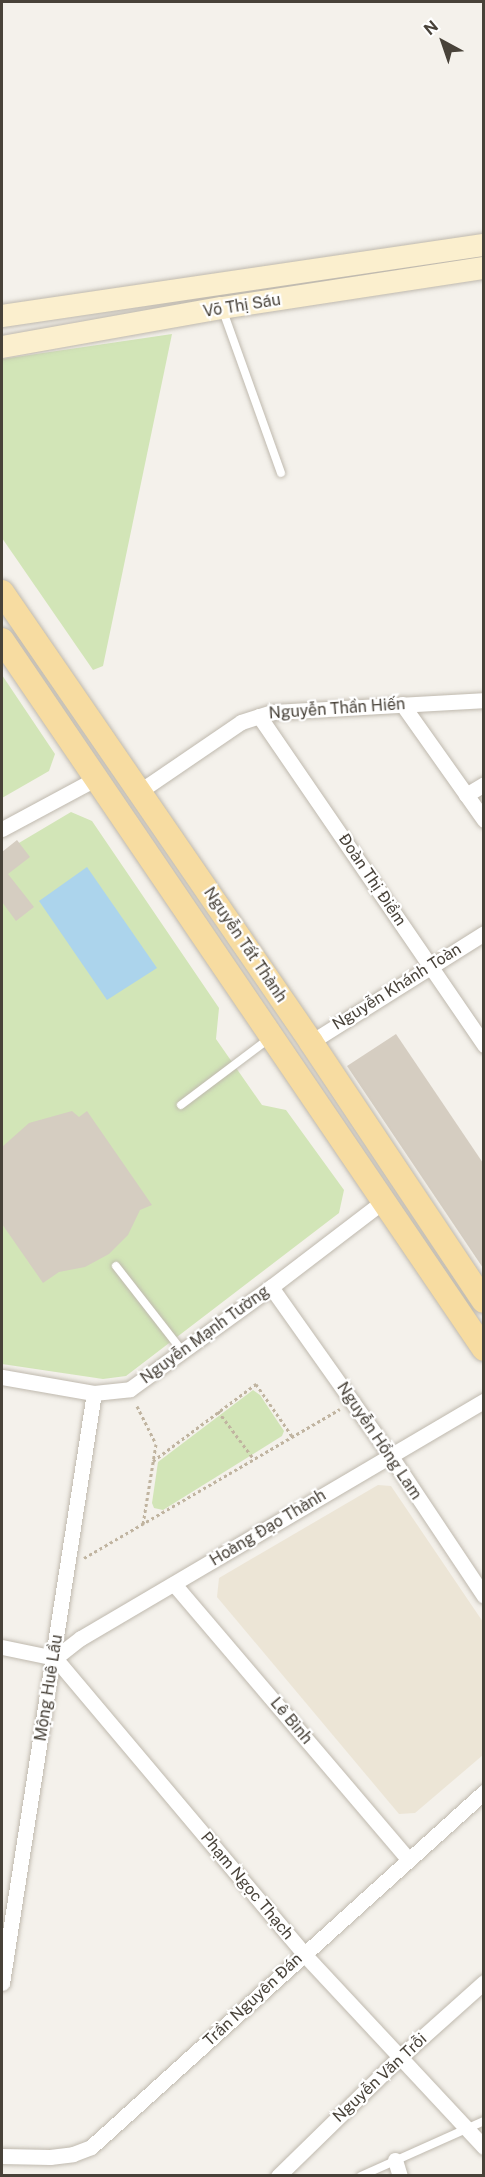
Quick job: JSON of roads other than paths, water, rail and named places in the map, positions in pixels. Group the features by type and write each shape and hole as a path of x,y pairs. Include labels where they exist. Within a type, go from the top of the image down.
{"main road":[{"name":"Võ Thị Sáu","path":"2,316 483,245"},
{"name":"Võ Thị Sáu","path":"2,347 222,308 483,268"},
{"name":"Nguyễn Tất Thành","path":"2,592 311,1042 483,1301"},
{"name":"Nguyễn Tất Thành","path":"2,640 483,1349"}],"street":[{"name":"Nguyễn Thần Hiến","path":"140,791 242,722 259,716 292,710 483,699"},
{"path":"402,704 483,820"},
{"name":"Đoàn Thị Điểm","path":"259,716 483,1045"},
{"path":"2,829 97,777"},
{"path":"466,795 483,784"},
{"name":"Nguyễn Khánh Toàn","path":"311,1042 483,933"},
{"name":"Nguyễn Mạnh Tường","path":"2,1377 94,1393 130,1389 271,1287 382,1202"},
{"name":"Nguyễn Hồng Lam","path":"271,1287 353,1401 483,1596"},
{"name":"Mộng Huê Lầu","path":"2,1983 55,1658 94,1393"},
{"name":"Hoàng Đạo Thành","path":"55,1658 81,1638 483,1401"},
{"name":"Lê Bình","path":"174,1584 408,1859"},
{"path":"2,1647 55,1658"},
{"name":"Phạm Ngọc Thạch","path":"55,1658 304,1954 483,2147"},
{"name":"Trần Nguyên Đán","path":"2,2156 50,2157 73,2154 91,2147 483,1792"},
{"name":"Nguyễn Văn Trỗi","path":"278,2175 399,2058 483,1982"},
{"path":"395,2160 400,2175"}],"lane":[{"path":"222,308 281,473"},
{"path":"181,1105 271,1037"},
{"path":"116,1266 183,1352"},
{"path":"361,2175 483,2121"}],"water":[{"path":"87,867 157,968 107,1000 39,901"}]}
